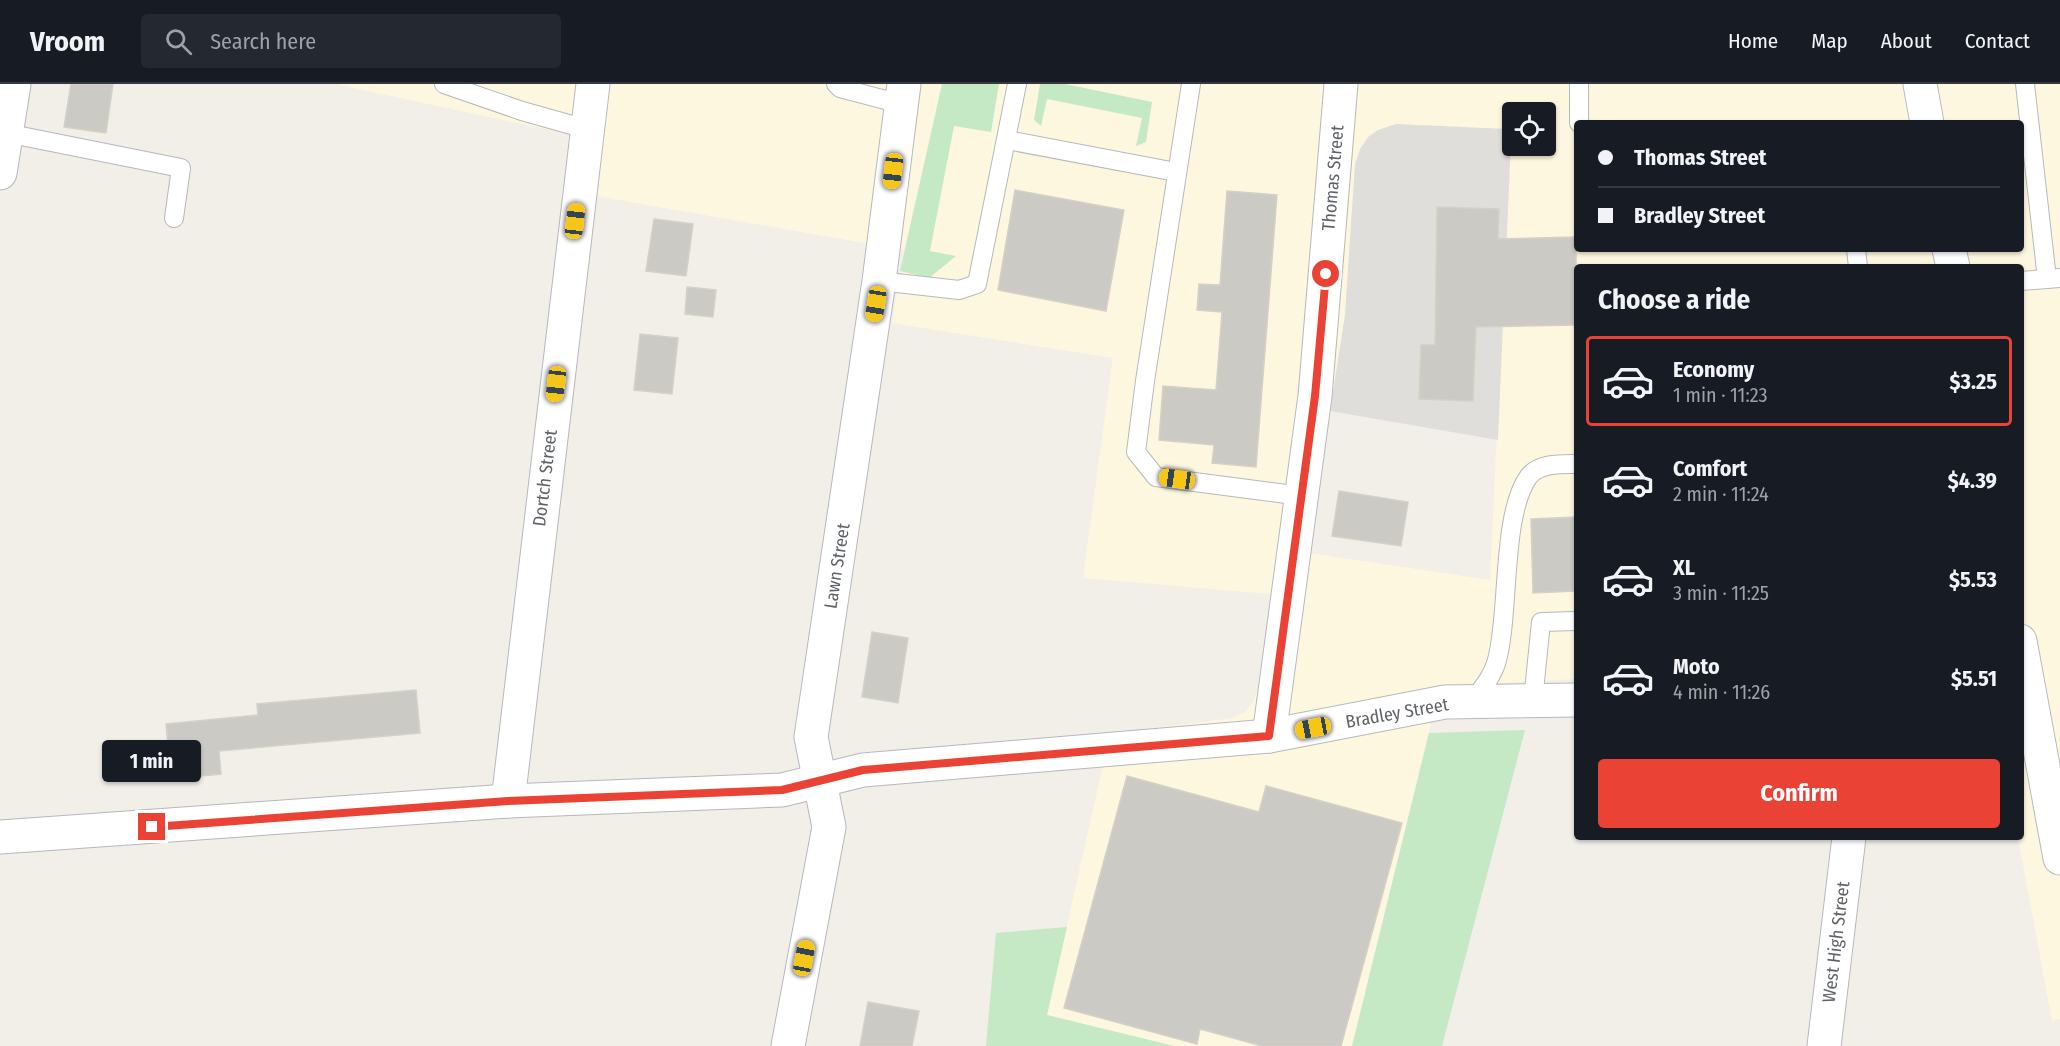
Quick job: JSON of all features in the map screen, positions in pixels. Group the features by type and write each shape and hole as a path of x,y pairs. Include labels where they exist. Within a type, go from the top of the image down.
{"street":[{"path":"0,173 14,84"},
{"name":"Dortch Street","path":"508,801 592,84"},
{"name":"Thomas Street","path":"1269,736 1302,496 1321,330 1341,84"},
{"path":"1920,84 1926,120"},
{"name":"Lawn Street","path":"788,1046 829,827 811,737 879,281 903,94"},
{"path":"2025,690 2060,858"},
{"name":"Bradley Street","path":"0,837 508,801 782,790 863,770 1269,736 1445,702 1574,700"},
{"name":"West High Street","path":"1824,1046 1849,840"}],"lane":[{"path":"444,84 522,111 586,129"},
{"path":"836,84 840,88 903,94"},
{"path":"879,281 959,290 977,284 1017,84"},
{"path":"1191,84 1176,172 1137,452 1156,477 1302,496"},
{"path":"1579,84 1579,120"},
{"path":"2024,281 2054,279 2025,84"},
{"path":"6,133 181,168 174,218"},
{"path":"1007,140 1176,172"},
{"path":"1471,703 1497,662 1513,525 1521,493 1530,474 1543,467 1574,464"},
{"path":"1533,701 1541,622 1574,621"}],"shaded area":[{"path":"335,84 2060,84 2060,1019 2052,1021 2019,840 2024,840 2024,264 1574,264 1574,679 1440,686 1352,1046 1174,1046 1047,1015 1110,734 1233,718 1245,712 1253,702 1258,688 1271,594 1083,578 1113,358 892,323 904,250 591,195 597,140","holes":["1502,102 1556,102 1556,156 1510,156 1490,580 1309,553 1345,315 1355,164 1396,124 1502,139"]},
{"path":"1396,124 1502,129 1502,156 1510,156 1498,440 1330,411 1345,315 1355,164 1360,149 1368,137 1378,130"}],"green space":[{"path":"942,84 999,84 991,132 954,126 930,251 956,256 929,278 900,271"},
{"path":"1040,84 1065,84 1152,102 1146,142 1136,146 1142,118 1047,99 1041,126 1034,120"},
{"path":"1525,730 1442,1046 1352,1046 1429,733"},
{"path":"1067,927 1047,1015 1174,1046 986,1046 996,933"}],"building":[{"path":"71,84 113,84 106,133 64,127"},
{"path":"1015,190 1124,210 1106,311 998,290"},
{"path":"1227,191 1277,195 1256,467 1212,463 1214,445 1159,440 1163,386 1216,390 1222,312 1197,310 1199,284 1220,285"},
{"path":"1437,207 1499,209 1498,239 1574,237 1576,264 1574,264 1574,325 1476,327 1473,401 1419,399 1421,345 1435,345"},
{"path":"654,219 693,224 686,276 646,271"},
{"path":"687,287 716,290 713,317 685,314"},
{"path":"640,334 678,338 672,394 634,390"},
{"path":"1339,491 1408,502 1401,546 1332,536"},
{"path":"1574,517 1574,591 1533,593 1531,519"},
{"path":"872,632 908,638 898,703 862,697"},
{"path":"416,690 420,733 219,751 221,774 171,779 166,724 258,715 257,704"},
{"path":"1127,776 1259,812 1266,786 1402,823 1341,1046 1262,1046 1200,1029 1197,1044 1064,1008"},
{"path":"868,1002 919,1011 912,1046 860,1046"}],"route":[{"path":"152,827 508,801 782,790 863,770 1269,736 1315,396 1326,274"}]}
